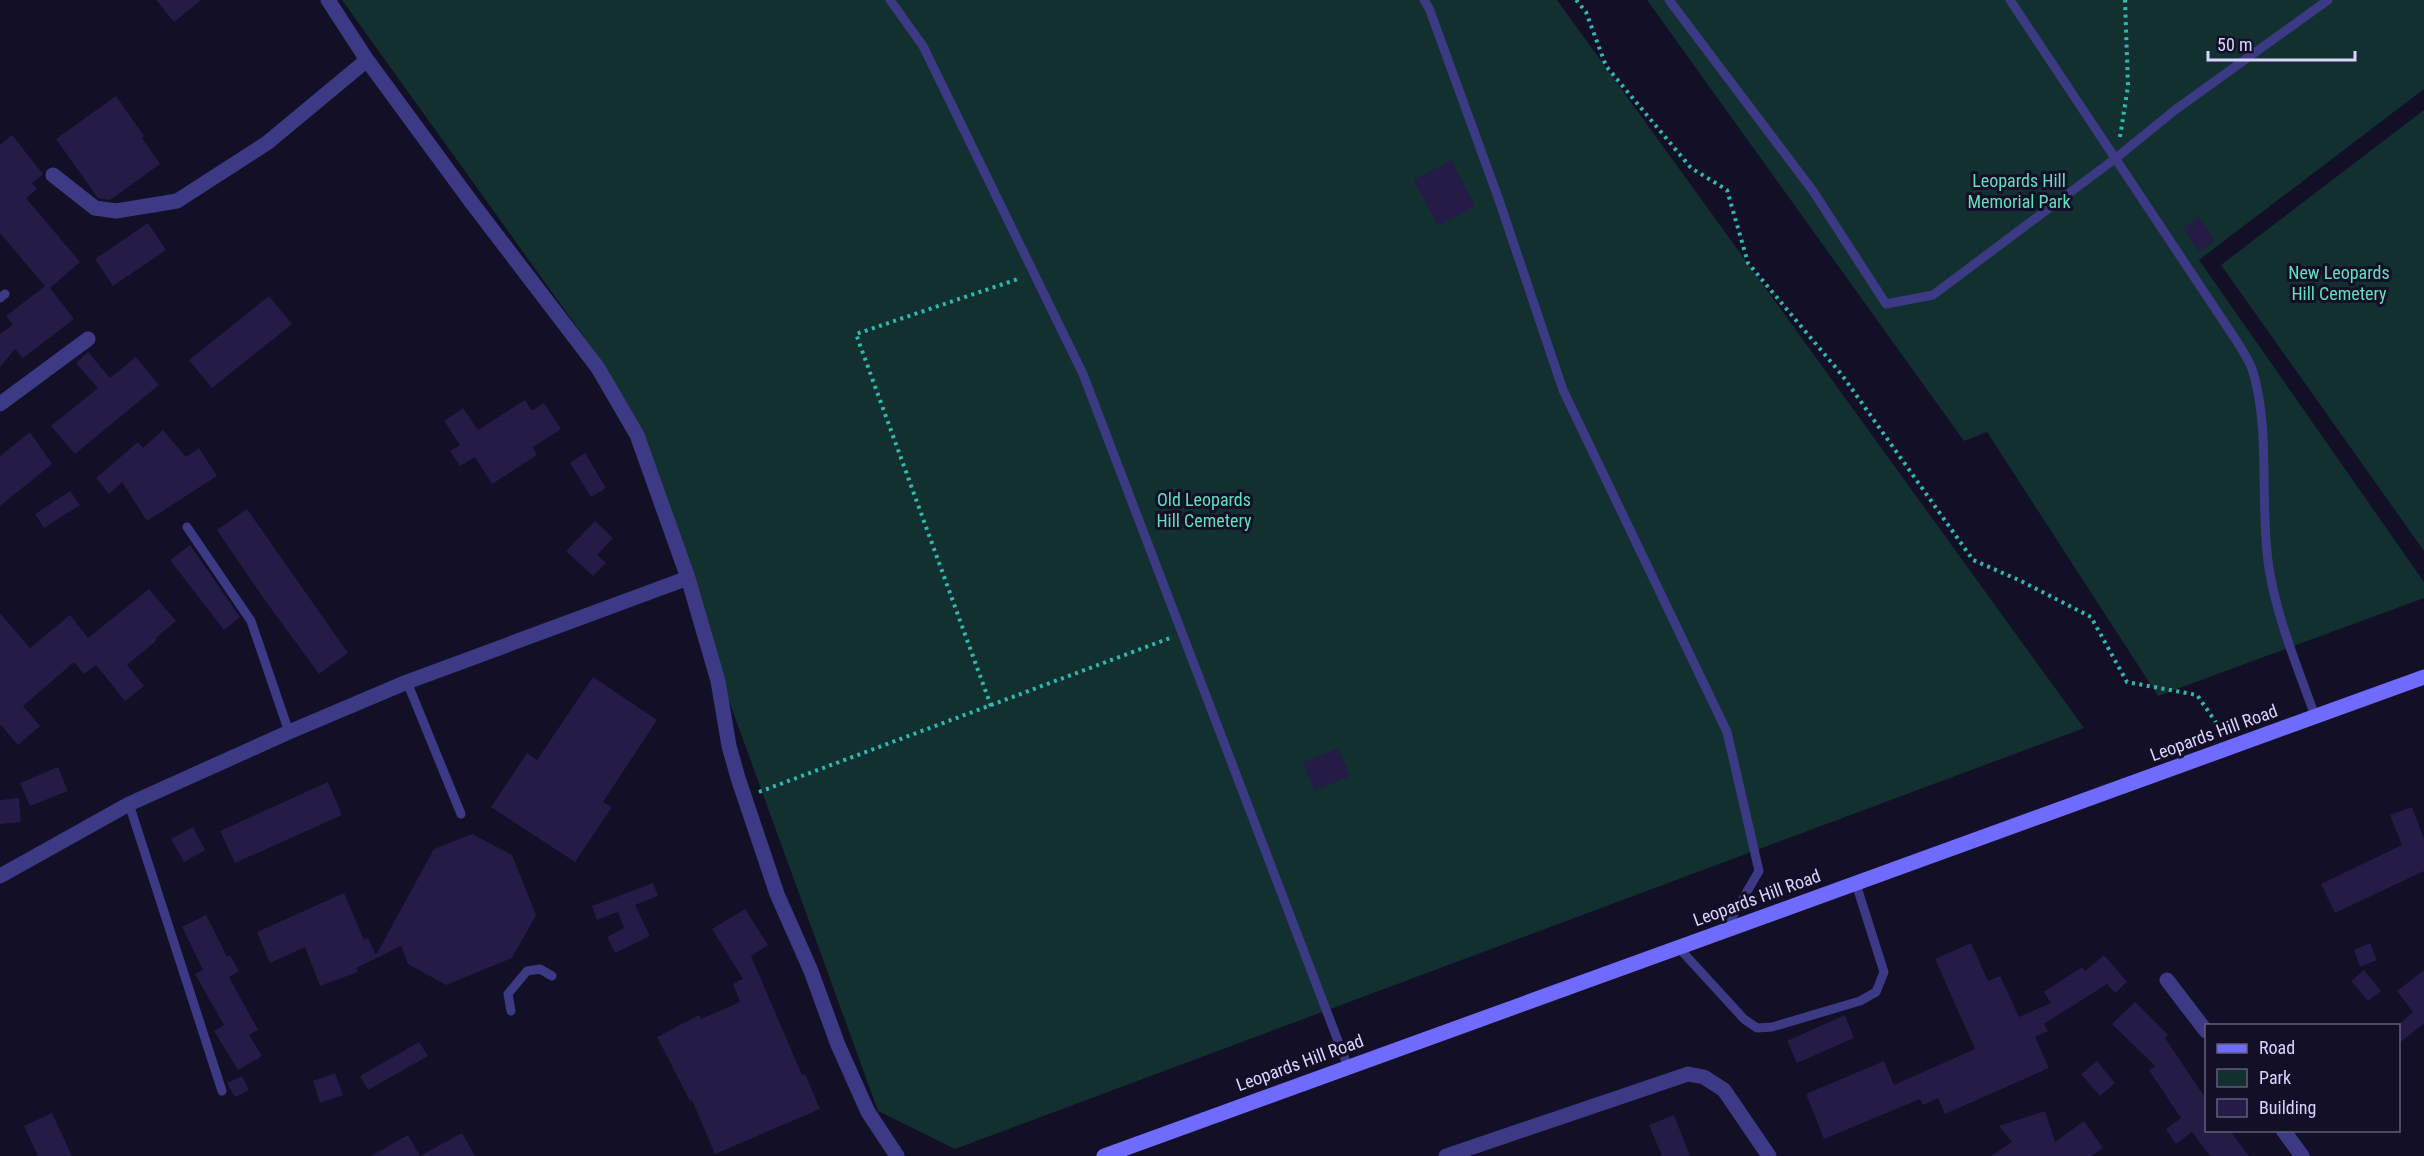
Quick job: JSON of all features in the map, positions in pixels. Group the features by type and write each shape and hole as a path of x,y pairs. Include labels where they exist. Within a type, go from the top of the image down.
{"main road":[{"name":"Leopards Hill Road","path":"1104,1156 2424,677"}],"street":[{"path":"328,0 367,60 472,203 598,368 637,435 688,578 717,681 729,746 777,894 811,971 838,1045 868,1112 897,1156"},
{"path":"53,175 95,208 116,211 177,201 267,143 367,60"},
{"path":"0,404 88,339"},
{"path":"2,870 129,804 289,732 407,682 688,578"},
{"path":"2167,980 2205,1030"},
{"path":"1446,1156 1688,1074 1704,1077 1724,1090 1769,1156"},
{"path":"2284,1132 2302,1156"}],"lane":[{"path":"890,0 923,46 1083,374 1348,1067"},
{"path":"1424,0 1498,200 1563,390 1727,732 1759,871 1724,931"},
{"path":"1669,0 1813,191 1886,304 1933,295 2116,158 2175,110 2328,0"},
{"path":"2010,0 2236,340 2252,370 2258,393 2262,437 2269,569 2280,617 2315,716"},
{"path":"187,527 251,621 289,732"},
{"path":"407,682 460,814"},
{"path":"129,804 222,1091"},
{"path":"1678,947 1744,1019 1757,1028 1772,1027 1860,1002 1876,992 1884,972 1856,884"},
{"path":"512,1011 508,994 527,971 540,969 552,976"}],"path":[{"path":"1576,0 1586,12 1606,66 1691,168 1727,190 1748,263 1842,375 1973,560 2021,581 2091,617 2127,681 2197,695 2233,747"},
{"path":"2116,158 2128,86 2124,0"},
{"path":"991,705 856,334 1034,273"},
{"path":"745,797 1182,633"}],"green space":[{"name":"Old Leopards Hill Cemetery","path":"342,0 1557,0 2084,728 955,1149 878,1111 610,373"},
{"name":"Leopards Hill Memorial Park","path":"1647,0 2424,0 2424,89 2199,260 2424,582 2424,598 2158,696 1987,432 1964,441"},
{"name":"New Leopards Hill Cemetery","path":"2424,110 2424,551 2221,265"}],"building":[{"path":"156,0 201,0 174,22"},
{"path":"116,96 160,164 110,200 98,198 56,139"},
{"path":"12,135 43,174 32,183 37,189 26,198 80,262 50,288 74,319 23,358 15,349 0,367 0,334 13,325 6,316 45,286 0,233 0,145"},
{"path":"1451,160 1475,206 1438,226 1414,180"},
{"path":"2199,217 2215,241 2199,252 2183,228"},
{"path":"148,223 166,250 113,286 95,259"},
{"path":"269,296 292,324 212,388 189,360"},
{"path":"88,352 110,378 136,357 159,385 75,454 51,426 98,388 76,363"},
{"path":"525,400 532,411 544,403 561,429 533,447 537,455 492,484 475,457 460,466 450,451 460,445 444,421 463,408 478,430"},
{"path":"163,430 186,457 199,448 217,476 147,521 122,482 109,494 96,478 138,442 143,448"},
{"path":"30,432 52,464 0,506 0,456"},
{"path":"585,453 606,488 591,497 570,463"},
{"path":"70,491 80,505 44,528 35,514"},
{"path":"247,509 348,653 319,674 217,530"},
{"path":"595,521 613,538 597,555 606,563 593,576 566,551"},
{"path":"190,545 240,617 224,630 170,560"},
{"path":"149,589 176,621 127,665 144,686 125,701 96,665 84,674 74,662 23,706 40,726 18,745 0,724 0,613 30,648 70,615 88,638"},
{"path":"593,677 657,720 603,802 612,807 575,862 491,807 527,753 537,760"},
{"path":"1338,748 1350,776 1315,791 1303,763"},
{"path":"58,767 68,791 30,806 20,783"},
{"path":"328,782 342,815 235,863 220,831"},
{"path":"19,798 21,822 0,824 0,800"},
{"path":"2412,807 2424,839 2424,871 2335,913 2321,884 2402,845 2390,815"},
{"path":"193,827 205,850 184,862 171,839"},
{"path":"472,834 512,855 536,915 512,958 446,985 408,964 401,946 356,968 358,972 320,986 305,947 270,963 257,932 344,893 364,940 368,938 376,955 434,849"},
{"path":"653,883 658,896 635,905 650,936 615,953 607,937 624,928 618,912 597,920 592,906"},
{"path":"745,909 768,945 751,956 802,1075 805,1074 820,1109 715,1154 692,1100 690,1101 657,1037 699,1015 701,1019 740,1002 733,984 743,979 712,929"},
{"path":"206,915 227,957 230,955 239,971 229,977 258,1030 249,1035 262,1056 238,1070 214,1031 224,1025 195,974 203,970 182,927"},
{"path":"1971,943 1988,981 2000,976 2019,1017 2051,1003 2044,992 2082,967 2085,971 2104,955 2127,982 2115,993 2107,984 2044,1024 2048,1031 2035,1037 2049,1068 1945,1114 1938,1098 1923,1105 1920,1099 1824,1139 1806,1094 1884,1061 1894,1085 1975,1049 1935,959"},
{"path":"2370,943 2377,960 2360,967 2354,950"},
{"path":"2364,970 2381,991 2368,1001 2351,981"},
{"path":"2424,970 2424,1025 2400,1042 2399,1024 2413,1012 2397,991"},
{"path":"2135,1002 2168,1035 2165,1038 2205,1098 2205,1132 2231,1132 2249,1156 2210,1156 2192,1132 2176,1144 2166,1129 2181,1118 2149,1070 2155,1066 2112,1024"},
{"path":"1845,1015 1854,1038 1797,1063 1787,1041"},
{"path":"419,1042 428,1056 368,1090 360,1076"},
{"path":"2097,1061 2115,1083 2100,1096 2081,1074"},
{"path":"335,1073 343,1095 320,1103 313,1081"},
{"path":"242,1076 249,1090 235,1097 227,1083"},
{"path":"2045,1111 2055,1142 2084,1121 2103,1148 2091,1156 1991,1156 2012,1142 1999,1126"},
{"path":"52,1113 72,1156 38,1156 24,1126"},
{"path":"1674,1115 1690,1156 1662,1156 1649,1125"},
{"path":"462,1133 475,1156 420,1156"},
{"path":"408,1135 420,1156 371,1156"}]}
